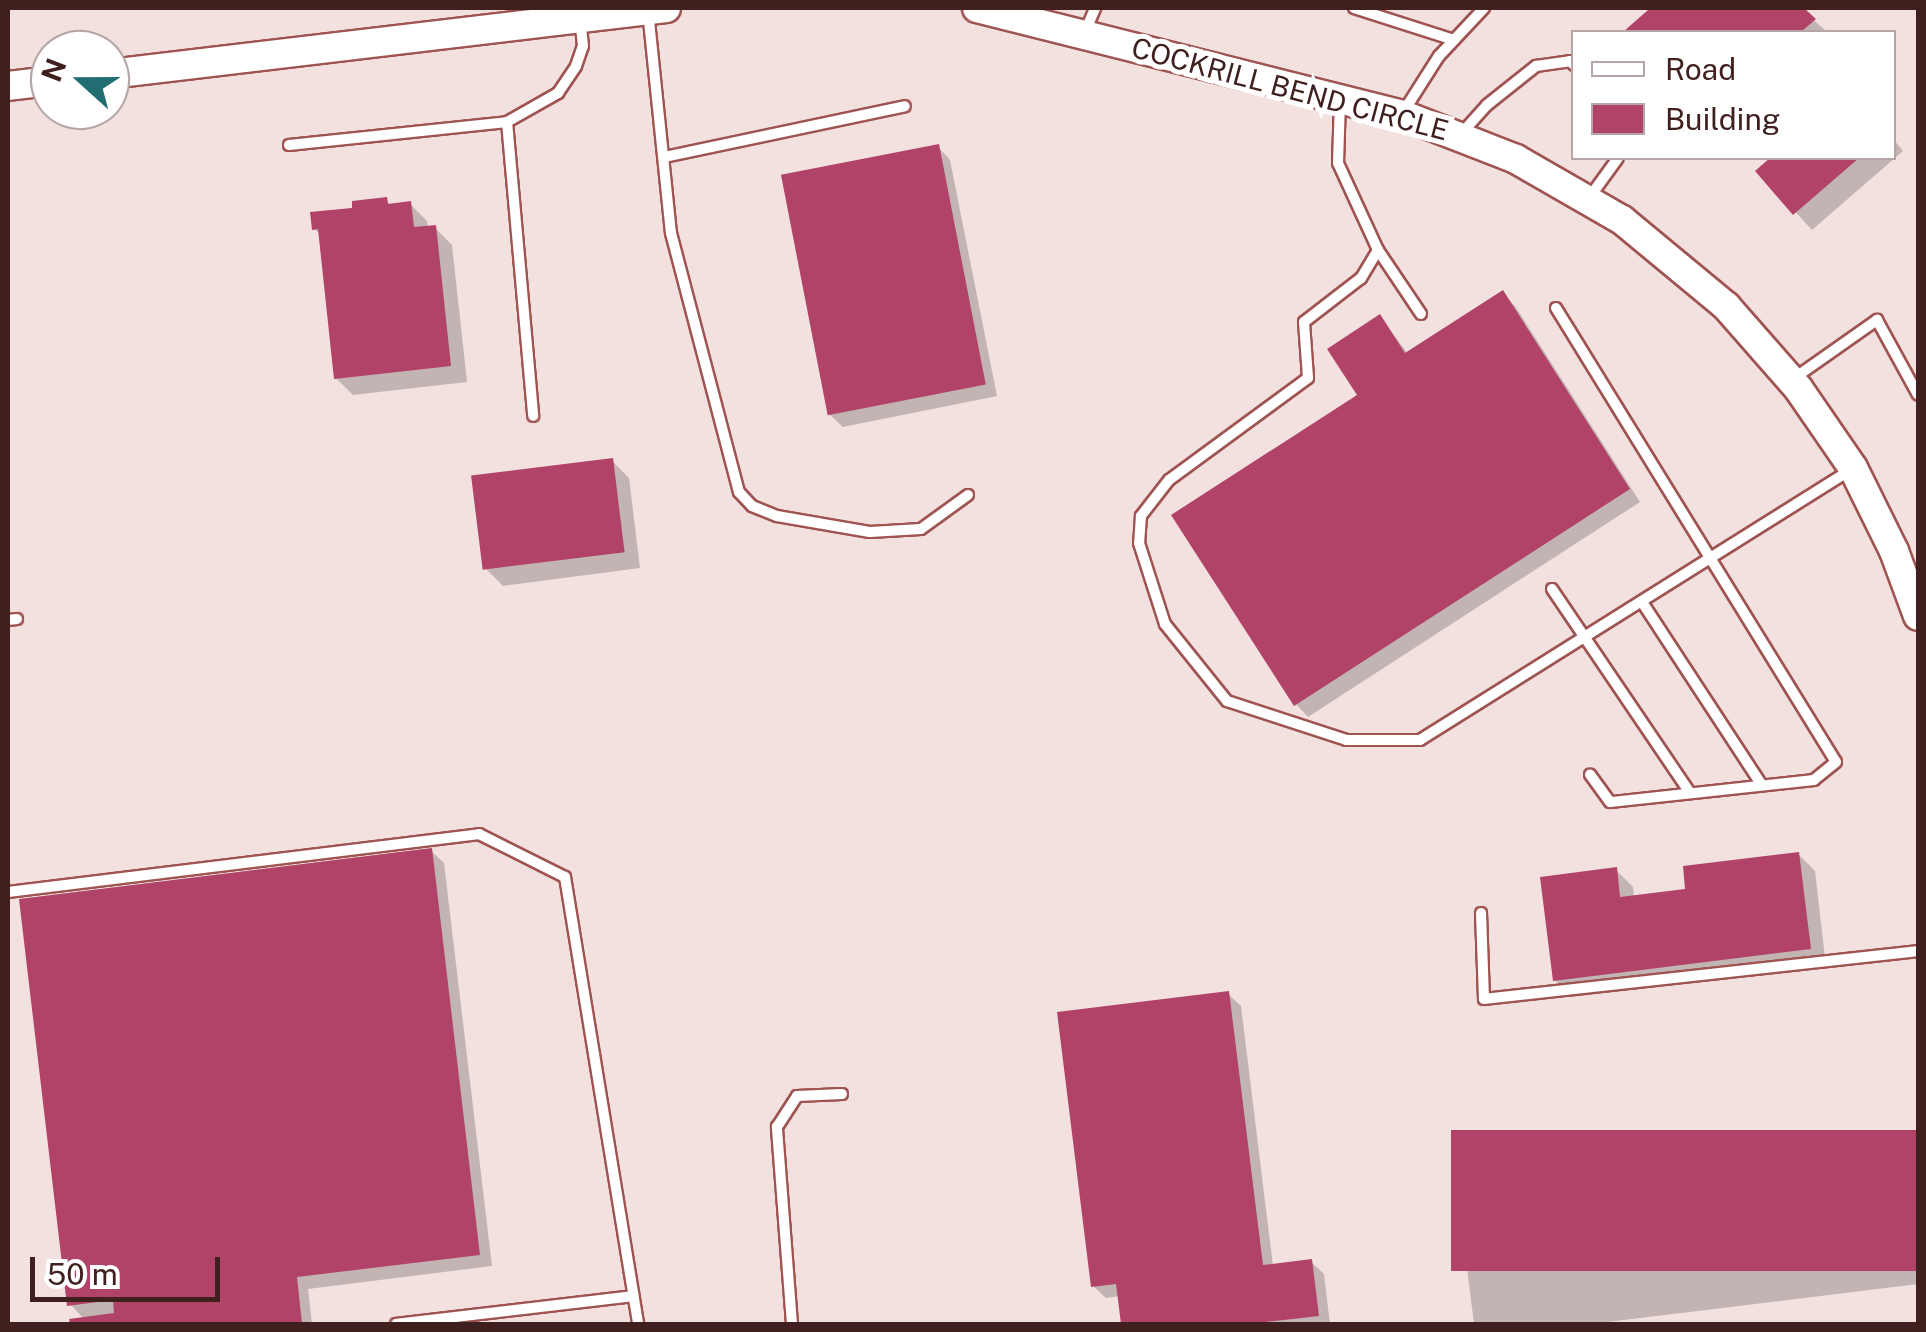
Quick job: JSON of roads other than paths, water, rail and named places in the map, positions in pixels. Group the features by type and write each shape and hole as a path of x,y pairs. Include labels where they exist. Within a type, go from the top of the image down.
{"street":[{"name":"COCKRILL BEND CIRCLE","path":"978,8 1090,20 1402,115 1516,159 1588,199 1696,279 1791,380 1853,468 1894,551 1918,616"},
{"path":"130,72 657,9"}],"lane":[{"path":"1354,8 1454,40"},
{"path":"1402,115 1454,40 1484,8"},
{"path":"657,9 671,233 727,459 739,492 752,506 777,516 870,532 920,529 968,495"},
{"path":"289,145 507,122 558,93 576,66 583,46 580,18"},
{"path":"1460,135 1486,105 1536,66 1571,62"},
{"path":"1340,99 1338,163 1378,250 1421,314"},
{"path":"664,157 905,106"},
{"path":"507,122 533,416"},
{"path":"1588,199 1617,160"},
{"path":"1378,250 1361,278 1304,322 1308,378 1169,480 1142,516 1138,543 1165,624 1227,701 1346,740 1420,740 1853,468"},
{"path":"1556,308 1836,762 1814,780 1610,802 1590,774"},
{"path":"1791,380 1877,320 1918,396"},
{"path":"1552,589 1689,791"},
{"path":"1642,602 1761,784"},
{"path":"8,892 480,834 565,877 638,1324"},
{"path":"1481,914 1484,999 1918,951"},
{"path":"792,1324 777,1127 796,1096 842,1094"},
{"path":"396,1324 632,1296"}]}
